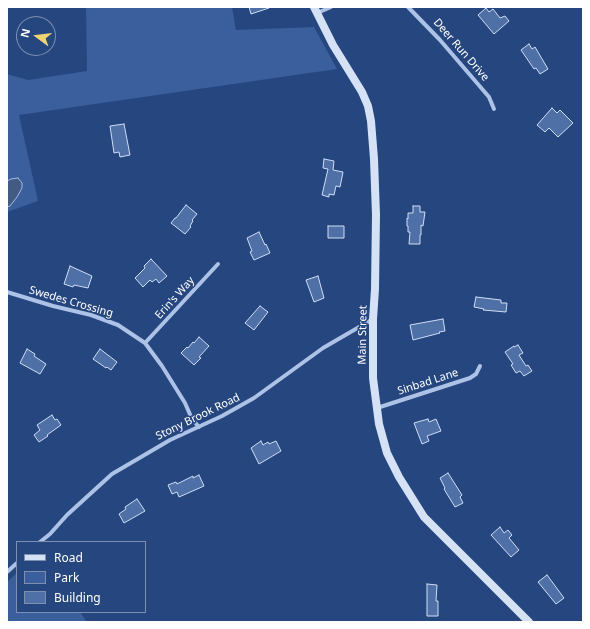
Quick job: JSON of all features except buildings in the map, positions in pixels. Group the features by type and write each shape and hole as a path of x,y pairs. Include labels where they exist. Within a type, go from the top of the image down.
{"main road":[{"name":"Main Street","path":"316,10 333,44 362,92 368,106 371,121 376,215 373,378 376,408 387,453 399,478 424,517 529,622"}],"street":[{"path":"316,10 331,7"},
{"name":"Deer Run Drive","path":"408,7 440,40 489,97 494,109"},
{"name":"Erin's Way","path":"145,343 218,264"},
{"name":"Swedes Crossing","path":"7,292 53,306 91,315 118,325 145,343 162,366 185,403 192,419 199,427"},
{"name":"Stony Brook Road","path":"41,541 112,474 170,440 222,416 254,398 323,348 373,319"},
{"name":"Sinbad Lane","path":"376,408 470,378 476,374 480,366"},
{"path":"7,572 16,564"}],"green space":[{"path":"86,7 232,7 236,30 314,27 337,69 19,115 38,201 7,212 7,74 28,80 87,71"},
{"path":"16,574 16,613 81,613 87,622 7,622 7,582"}],"shaded area":[{"path":"18,178 22,183 22,188 10,206 7,207 7,181"}]}
